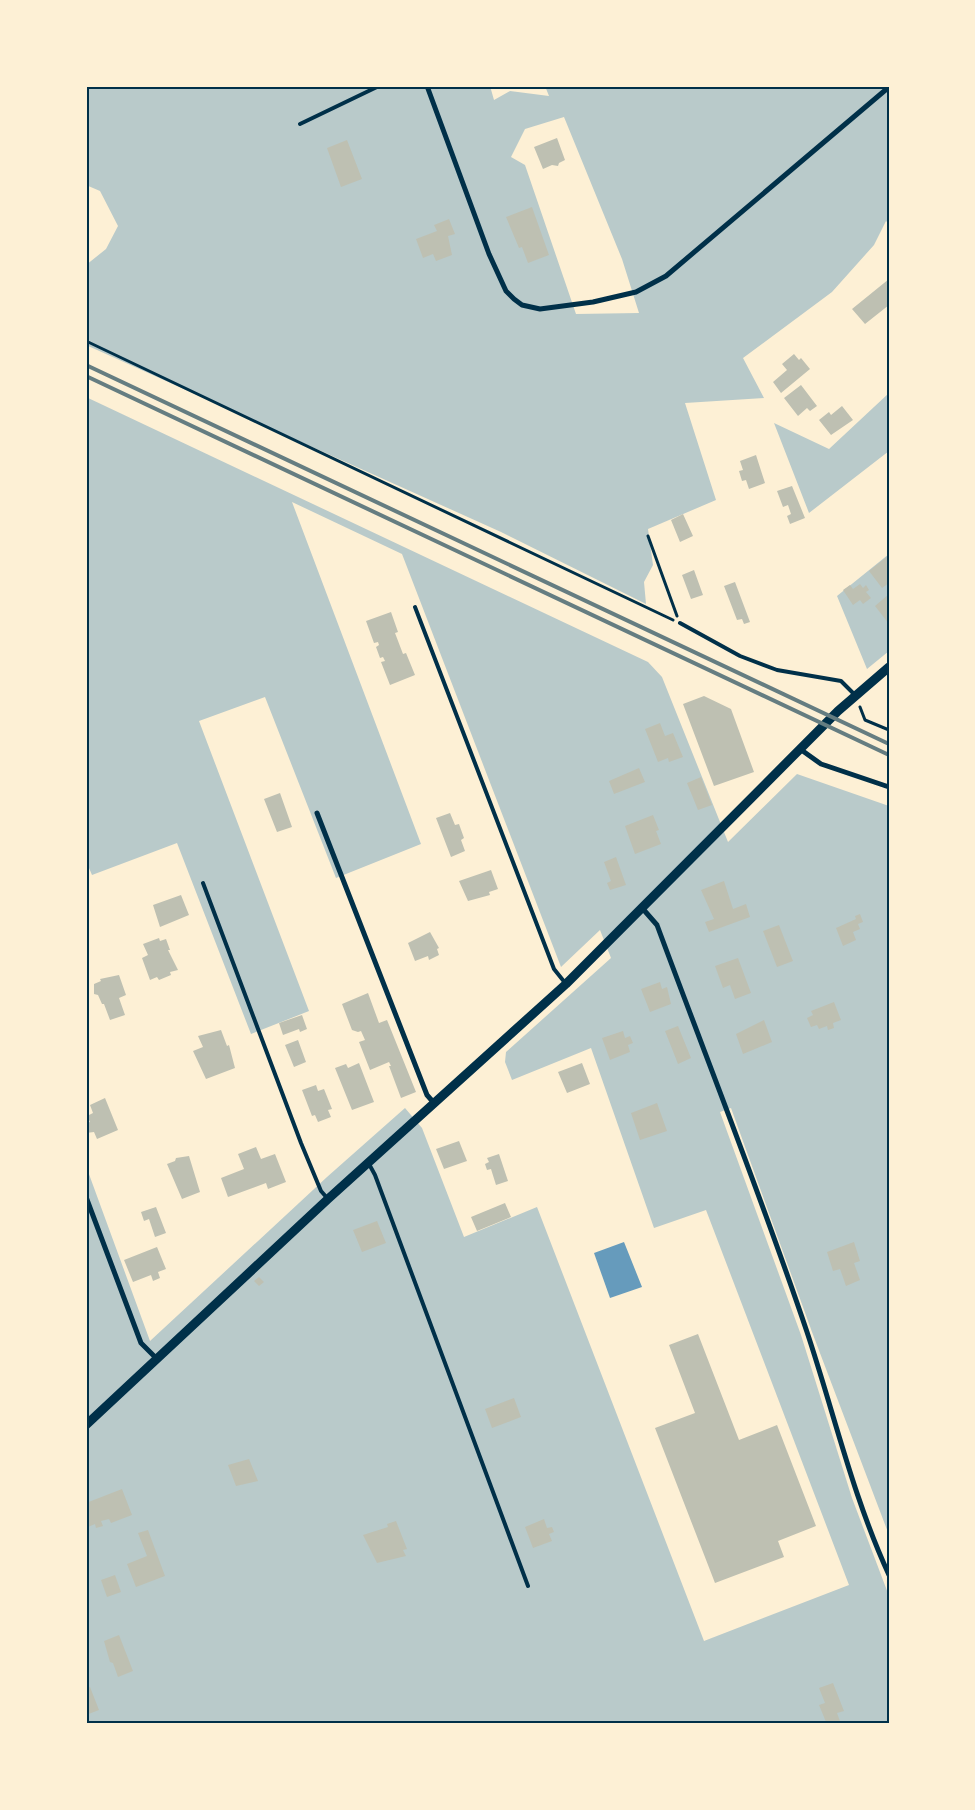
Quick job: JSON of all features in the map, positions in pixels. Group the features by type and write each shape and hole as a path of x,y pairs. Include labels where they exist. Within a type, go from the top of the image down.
{"street":[{"path":"427,86 489,254 506,290 522,305 540,309 593,302 636,292 666,276 889,87"},
{"path":"86,1425 328,1198 566,984 855,695 889,667"},
{"path":"800,749 821,764 889,787"},
{"path":"316,813 427,1095 434,1103"},
{"path":"643,909 657,925 778,1251 807,1333 861,1507 889,1575"},
{"path":"86,1197 141,1343 156,1358"}],"lane":[{"path":"300,124 379,86"},
{"path":"416,607 554,969 566,984"},
{"path":"680,624 740,656 777,670 840,681 855,695"},
{"path":"204,883 301,1143 322,1190 328,1198"},
{"path":"368,1162 375,1175 528,1586"}],"path":[{"path":"86,341 680,624"},
{"path":"648,536 680,624"},
{"path":"855,695 866,720 889,730"}],"shaded area":[{"path":"86,86 490,86 494,100 510,91 549,96 545,86 889,86 889,224 886,221 874,245 832,292 743,358 764,398 685,403 716,500 648,529 653,565 644,582 646,604 501,532 86,345 86,265 106,249 118,226 100,191 86,185","holes":["564,117 622,259 639,313 576,314 525,165 511,157 525,129"]},
{"path":"889,393 889,451 809,513 774,423 829,449"},
{"path":"86,397 648,662 662,677 728,842 797,774 889,806 889,1535 812,1332 731,1108 720,1112 801,1335 852,1498 889,1596 889,1724 86,1724 86,1166 150,1341 327,1177 405,1108 422,1128 464,1237 537,1207 704,1641 849,1585 706,1210 654,1228 591,1048 512,1080 505,1062 506,1052 611,958 600,930 561,967 402,554 292,502 421,844 336,878 265,697 199,721 309,1011 251,1034 177,843 92,875 86,861"},
{"path":"889,554 889,651 867,669 837,596"}],"water":[{"path":"624,1242 642,1287 610,1298 594,1253"}],"building":[{"path":"557,138 565,160 559,163 558,166 552,165 543,169 534,147"},
{"path":"347,140 362,179 341,187 327,148"},
{"path":"532,207 549,255 528,263 522,247 519,248 506,217"},
{"path":"449,219 455,234 448,236 452,255 436,261 433,254 423,258 416,239 437,231 434,225"},
{"path":"889,279 889,305 865,324 852,309"},
{"path":"794,354 799,360 801,358 810,369 781,393 773,382 787,370 782,364"},
{"path":"801,385 817,406 810,411 807,408 798,416 784,398"},
{"path":"842,406 853,420 831,435 819,420 829,412 831,415"},
{"path":"756,455 765,483 749,489 746,480 742,481 739,471 743,470 740,461"},
{"path":"792,486 805,518 790,524 787,516 791,514 788,505 783,507 777,491"},
{"path":"683,514 693,536 680,542 671,520"},
{"path":"889,555 889,583 882,588 869,571"},
{"path":"694,570 703,595 691,599 682,575"},
{"path":"735,582 750,622 744,624 742,619 737,620 724,586"},
{"path":"860,584 863,588 866,585 869,590 866,592 871,598 863,604 860,600 853,605 843,590 850,585 853,589"},
{"path":"889,594 889,624 875,606"},
{"path":"391,612 398,632 395,633 403,654 406,653 415,675 390,685 381,662 385,661 383,657 380,658 376,647 379,645 378,642 374,643 366,621"},
{"path":"704,696 731,709 754,772 714,786 683,704"},
{"path":"660,723 665,736 673,733 683,757 669,762 668,758 658,762 645,729"},
{"path":"639,768 645,782 614,794 609,781"},
{"path":"701,777 712,805 698,810 687,783"},
{"path":"280,793 292,827 277,832 264,799"},
{"path":"450,813 455,825 459,824 464,838 461,840 465,851 451,857 436,818"},
{"path":"653,815 659,830 656,831 661,844 635,854 625,826"},
{"path":"616,857 626,885 610,890 607,883 611,881 604,862"},
{"path":"491,870 498,889 489,892 490,895 468,901 459,881"},
{"path":"724,881 733,909 746,904 750,917 709,932 705,922 714,919 701,890"},
{"path":"181,895 189,915 160,927 153,905"},
{"path":"860,914 863,922 858,924 860,929 853,932 856,940 843,946 836,928 856,919 855,916"},
{"path":"779,925 793,961 777,967 763,931"},
{"path":"430,932 439,948 437,949 439,955 429,960 428,956 415,961 408,943"},
{"path":"159,938 160,941 166,939 170,950 168,950 178,970 170,972 171,975 159,980 157,977 150,980 142,958 148,955 143,944"},
{"path":"738,958 751,993 735,999 730,985 723,988 715,966"},
{"path":"119,975 126,995 119,998 125,1015 110,1020 104,1004 102,1004 98,995 94,994 94,984 101,981 100,979"},
{"path":"660,982 662,989 667,987 671,1004 650,1012 641,989"},
{"path":"368,993 379,1023 387,1020 416,1092 401,1098 389,1062 370,1070 359,1042 365,1040 361,1031 352,1030 342,1004"},
{"path":"834,1002 841,1020 833,1023 834,1028 828,1030 827,1026 819,1029 817,1025 811,1027 807,1018 813,1015 811,1011"},
{"path":"302,1015 307,1029 300,1032 299,1029 283,1035 279,1023"},
{"path":"764,1020 772,1042 743,1054 736,1034"},
{"path":"678,1026 691,1058 678,1064 665,1031"},
{"path":"221,1030 227,1046 229,1045 235,1068 206,1079 193,1051 203,1047 198,1036"},
{"path":"623,1031 625,1038 630,1036 633,1043 628,1045 630,1052 610,1060 602,1038"},
{"path":"298,1040 306,1062 294,1067 285,1045"},
{"path":"359,1063 374,1102 352,1110 335,1068 346,1064 348,1068"},
{"path":"582,1063 590,1084 567,1093 558,1072"},
{"path":"316,1085 318,1091 324,1089 332,1109 328,1110 331,1117 318,1122 315,1115 312,1116 302,1090"},
{"path":"105,1098 118,1130 97,1139 94,1132 86,1133 86,1123 90,1122 87,1116 93,1113 90,1105"},
{"path":"657,1103 667,1131 640,1140 631,1113"},
{"path":"459,1141 467,1161 444,1169 436,1149"},
{"path":"256,1147 261,1159 275,1154 286,1182 268,1189 266,1183 228,1197 221,1178 244,1169 238,1154"},
{"path":"499,1154 508,1181 496,1185 491,1169 487,1170 485,1164 489,1162 487,1158"},
{"path":"189,1156 200,1192 182,1199 167,1164 175,1161 176,1158"},
{"path":"505,1203 511,1217 477,1231 471,1217"},
{"path":"156,1207 166,1233 155,1237 149,1219 144,1221 141,1212"},
{"path":"377,1221 386,1243 362,1252 353,1230"},
{"path":"854,1242 860,1261 854,1263 860,1280 846,1286 840,1269 833,1271 827,1252"},
{"path":"157,1247 166,1269 158,1272 160,1278 153,1281 151,1275 133,1282 124,1260"},
{"path":"259,1277 264,1282 259,1286 254,1281"},
{"path":"698,1334 739,1440 777,1425 816,1526 778,1541 784,1557 715,1583 655,1428 695,1413 669,1345"},
{"path":"514,1398 521,1417 492,1428 485,1409"},
{"path":"249,1459 258,1481 236,1486 228,1465"},
{"path":"122,1489 132,1515 111,1523 109,1519 101,1521 103,1526 96,1528 95,1524 88,1527 86,1503"},
{"path":"544,1519 547,1528 552,1527 554,1532 549,1534 552,1541 533,1548 525,1527"},
{"path":"396,1521 407,1549 403,1550 406,1556 377,1563 363,1535 388,1527 387,1524"},
{"path":"148,1530 165,1576 136,1587 127,1564 147,1556 138,1533"},
{"path":"115,1575 121,1592 107,1597 101,1580"},
{"path":"119,1635 133,1671 118,1677 113,1663 110,1662 104,1641"},
{"path":"833,1683 844,1711 837,1713 841,1724 823,1724 826,1722 819,1705 825,1703 819,1688"},
{"path":"90,1687 99,1710 86,1715 86,1688"}],"railway":[{"path":"86,365 889,744"},
{"path":"86,376 889,755"}]}
